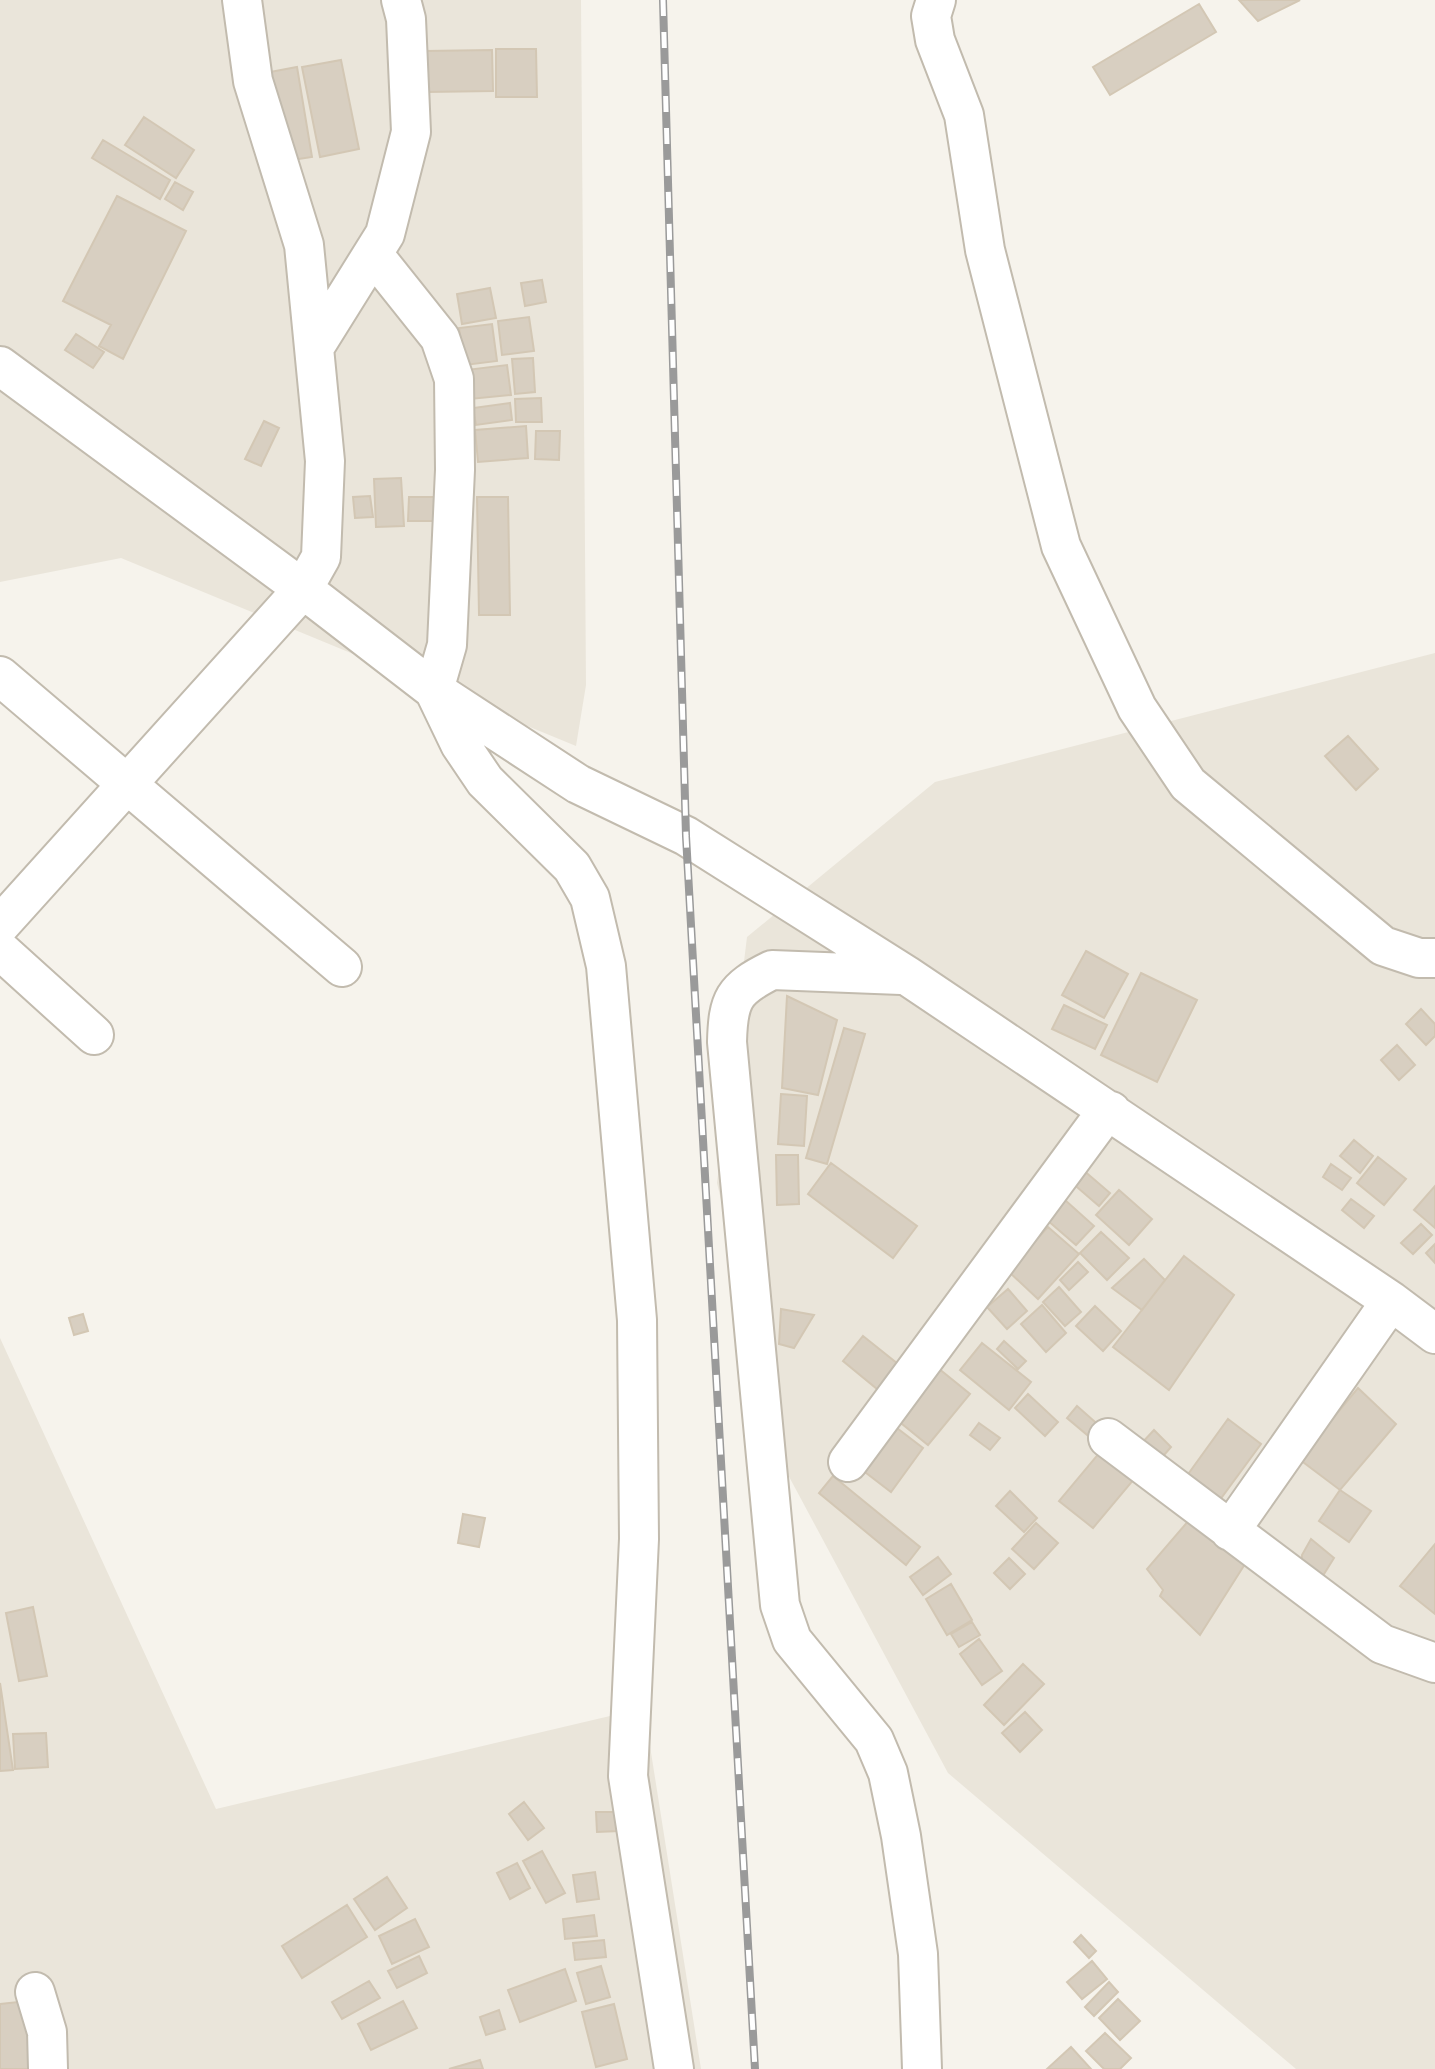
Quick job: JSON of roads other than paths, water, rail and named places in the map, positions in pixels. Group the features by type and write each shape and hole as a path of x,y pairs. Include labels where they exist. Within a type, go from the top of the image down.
{"street":[{"path":"0,925 303,590 321,557 325,475 304,245 253,81 242,0"},
{"path":"314,348 386,234 411,132 406,19 401,0"},
{"path":"936,0 930,16 935,40 964,115 985,250 1062,546 1137,708 1188,783 1383,946 1419,958 1435,958"},
{"path":"373,254 440,338 454,379 455,470 447,645 434,690 460,744 485,780 572,867 590,898 606,966 637,1320 639,1539 628,1776 674,2069"},
{"path":"0,366 434,690 578,785 686,836 906,975 1391,1301 1435,1334"},
{"path":"0,676 342,967"},
{"path":"0,950 94,1035"},
{"path":"906,975 772,970 754,979 735,997 728,1009 727,1042 780,1605 793,1640 874,1740 888,1773 901,1836 918,1954 922,2069"},
{"path":"848,1462 1098,1123 1111,1111"},
{"path":"1230,1531 1391,1301"},
{"path":"1108,1438 1382,1644 1435,1663"},
{"path":"35,1992 47,2032 48,2069"}],"railway":[{"path":"663,0 686,836 755,2069"}]}
